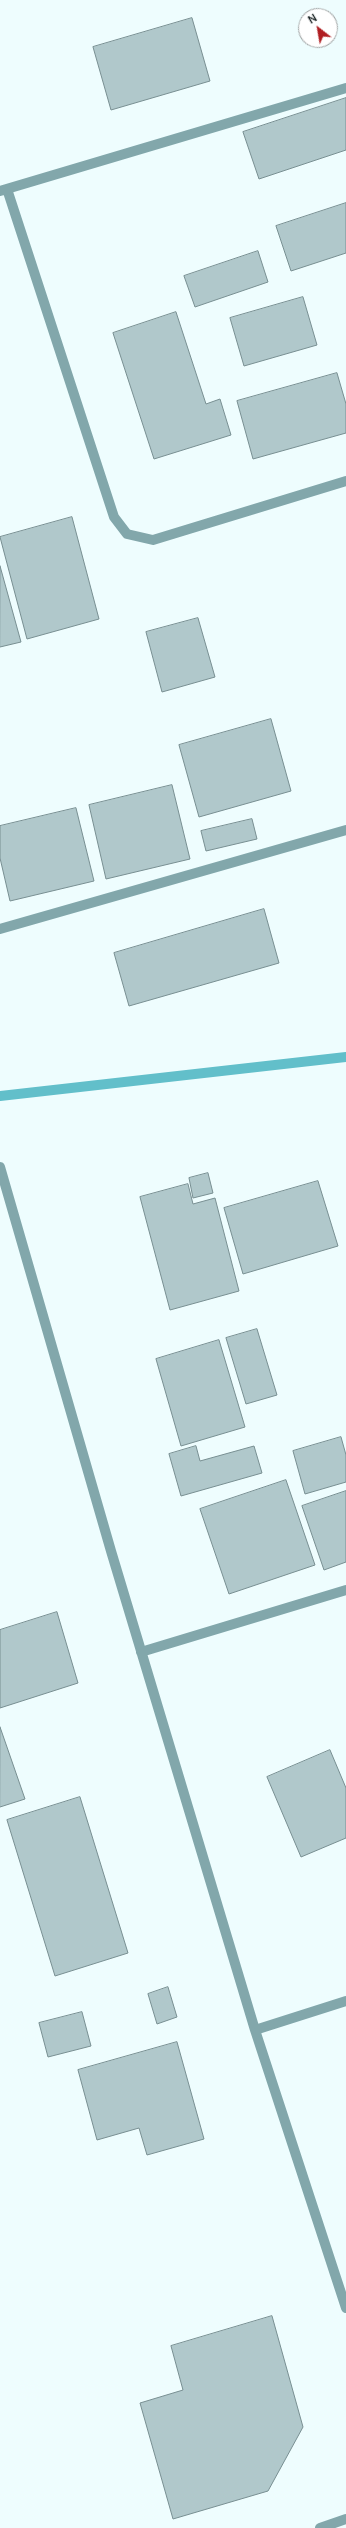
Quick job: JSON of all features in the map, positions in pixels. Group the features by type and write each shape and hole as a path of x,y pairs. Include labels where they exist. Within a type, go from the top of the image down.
{"street":[{"path":"346,88 4,190 114,517 127,534 153,540 346,481"},
{"path":"0,929 346,830"},
{"path":"0,1167 141,1652 255,2030 346,2308"},
{"path":"141,1652 346,1590"},
{"path":"255,2030 346,2000"},
{"path":"320,2528 346,2519"}],"building":[{"path":"192,18 210,81 111,110 93,47"},
{"path":"346,98 346,150 259,179 243,132"},
{"path":"346,203 346,253 291,271 276,226"},
{"path":"258,251 268,282 195,307 184,276"},
{"path":"303,297 317,345 244,366 230,318"},
{"path":"176,312 206,404 220,399 231,435 154,459 113,333"},
{"path":"337,373 346,404 346,433 253,459 237,401"},
{"path":"72,517 99,619 27,639 0,537"},
{"path":"0,566 21,642 0,647"},
{"path":"198,618 215,677 162,692 146,632"},
{"path":"271,719 291,791 199,817 179,745"},
{"path":"172,785 190,859 106,879 89,805"},
{"path":"76,808 94,881 10,901 0,858 0,826"},
{"path":"252,819 257,839 206,851 201,831"},
{"path":"264,909 279,963 129,1006 114,953"},
{"path":"208,1173 213,1193 193,1198 189,1178"},
{"path":"318,1181 338,1246 243,1274 224,1208"},
{"path":"188,1184 193,1204 215,1198 239,1291 170,1310 140,1197"},
{"path":"257,1329 277,1395 246,1404 226,1338"},
{"path":"219,1340 245,1427 181,1446 156,1359"},
{"path":"341,1437 346,1455 346,1482 305,1494 293,1451"},
{"path":"196,1446 200,1461 254,1446 262,1473 181,1496 169,1454"},
{"path":"286,1480 315,1565 229,1594 200,1509"},
{"path":"346,1491 346,1562 324,1570 302,1506"},
{"path":"57,1612 78,1683 0,1708 0,1630"},
{"path":"0,1727 25,1799 0,1807"},
{"path":"330,1750 346,1788 346,1838 301,1857 267,1777"},
{"path":"80,1797 128,1953 55,1976 7,1820"},
{"path":"168,1987 177,2017 157,2024 148,1994"},
{"path":"82,2012 91,2046 48,2057 39,2023"},
{"path":"177,2042 204,2139 147,2155 139,2128 97,2140 78,2070"},
{"path":"272,2316 303,2427 268,2491 173,2519 140,2403 183,2390 171,2346"}],"waterway":[{"path":"0,1096 346,1057"}]}
